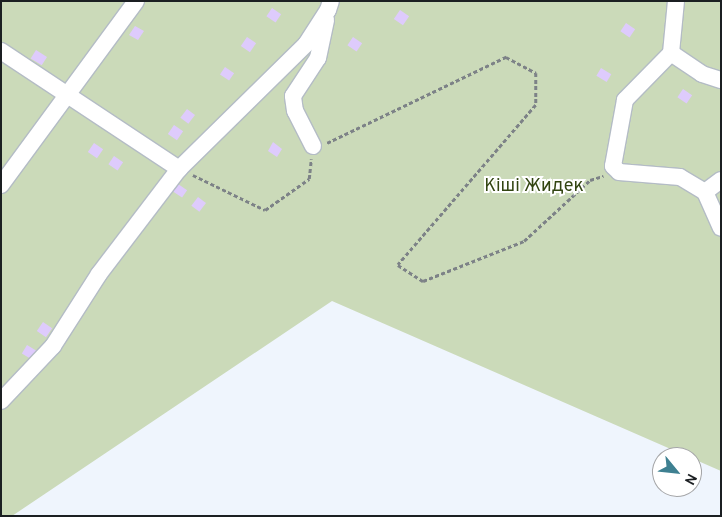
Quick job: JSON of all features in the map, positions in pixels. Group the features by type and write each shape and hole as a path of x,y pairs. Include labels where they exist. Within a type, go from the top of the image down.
{"street":[{"path":"1,185 69,97 136,1"},
{"path":"676,1 671,53 625,100 613,166 619,172 680,176 705,192 721,228"},
{"path":"312,146 295,111 293,96 318,58 330,6"},
{"path":"1,401 53,346 99,274 179,169 306,44 330,6"},
{"path":"1,51 179,169"},
{"path":"671,53 702,74 721,80"},
{"path":"705,192 721,180"}],"path":[{"path":"179,169 265,210 309,180 312,146 327,143 506,57 536,72 536,105 398,265 424,281 524,241 590,180 619,172"}],"green space":[{"name":"Кіші Жидек","path":"1,1 721,1 721,471 702,463 702,447 666,447 332,301 12,516 1,516"}],"building":[{"path":"272,8 281,14 276,22 266,16"},
{"path":"400,10 409,16 403,25 394,19"},
{"path":"626,23 635,29 630,37 620,31"},
{"path":"135,26 144,31 138,40 129,35"},
{"path":"247,37 256,43 250,52 241,46"},
{"path":"353,37 362,43 357,51 347,45"},
{"path":"36,50 47,57 42,65 31,58"},
{"path":"225,67 234,73 229,81 220,74"},
{"path":"601,68 611,74 607,82 596,76"},
{"path":"683,89 692,95 687,103 677,97"},
{"path":"187,109 195,115 188,124 180,118"},
{"path":"174,125 183,131 177,140 168,134"},
{"path":"273,142 282,149 277,157 268,151"},
{"path":"94,143 103,149 97,158 88,152"},
{"path":"114,156 123,162 118,170 108,164"},
{"path":"178,184 187,190 182,198 173,191"},
{"path":"198,197 206,203 199,212 191,206"},
{"path":"43,322 52,328 46,337 37,331"},
{"path":"27,345 37,351 32,360 22,354"}]}
